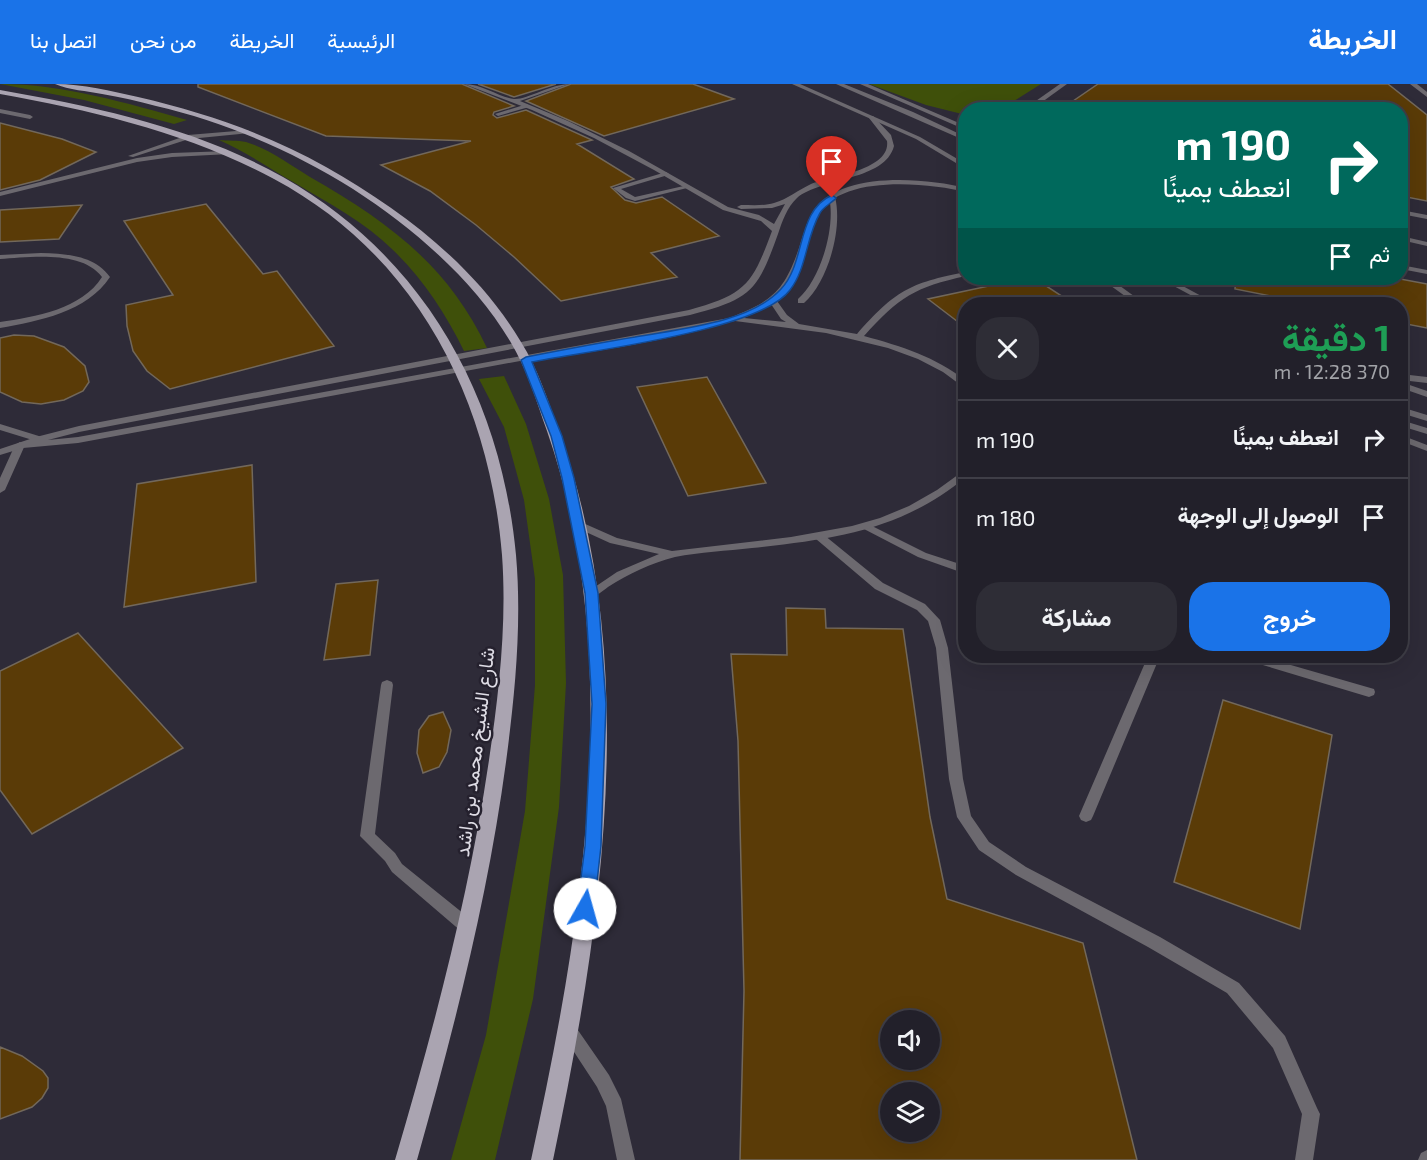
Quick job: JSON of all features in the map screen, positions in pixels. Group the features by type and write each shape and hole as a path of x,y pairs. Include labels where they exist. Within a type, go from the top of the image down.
{"main road":[{"path":"58,84 158,105 248,132 325,167 390,209 454,266 477,290 526,360 556,436 579,525 592,593 599,704 593,846 583,931 542,1160"},
{"name":"شارع الشيخ محمد بن راشد","path":"0,92 90,110 188,137 228,153 314,200 360,236 402,278 462,371 489,447 500,489 507,533 510,639 503,723 486,835 468,927 441,1040 406,1160"}],"street":[{"path":"467,84 597,135 724,208 760,217 771,223 775,230"},
{"path":"515,101 566,84"},
{"path":"795,84 918,138 958,162"},
{"path":"839,84 958,135"},
{"path":"864,84 958,125"},
{"path":"1038,102 1064,84"},
{"path":"1413,84 1427,94"},
{"path":"498,114 527,106"},
{"path":"0,111 30,117"},
{"path":"713,201 738,207 762,207 793,199 816,184 870,168 890,152 891,141 870,117"},
{"path":"930,122 958,127"},
{"path":"102,168 151,148 188,137 248,132"},
{"path":"0,194 102,168 171,155 228,153"},
{"path":"666,174 616,188 635,199 688,187"},
{"path":"20,445 78,441 526,360 731,320 772,301 786,290 793,278 816,211 832,198 861,187 896,183 939,184 958,188"},
{"path":"801,301 813,289 819,276 835,219 836,208 832,198"},
{"path":"1,450 39,439 453,356 690,312 739,296 752,286 759,274 782,213 793,199"},
{"path":"1408,213 1427,217"},
{"path":"1408,240 1427,244"},
{"path":"0,257 37,255 73,258 99,267 106,277 98,289 67,306 39,316 0,325"},
{"path":"1408,268 1427,272"},
{"path":"858,338 902,293 928,282 958,276"},
{"path":"1114,285 1131,297"},
{"path":"1176,285 1199,297"},
{"path":"772,301 784,317 810,329"},
{"path":"731,320 771,323 858,338 916,354 940,366 958,380"},
{"path":"1408,378 1427,380"},
{"path":"1408,387 1427,394"},
{"path":"1408,412 1427,418"},
{"path":"1408,425 1427,431"},
{"path":"0,428 39,439"},
{"path":"1408,441 1427,448"},
{"path":"0,490 20,445"},
{"path":"592,593 630,569 675,554 820,537 868,527 900,516 928,502 958,480"},
{"path":"579,525 633,547 675,554"},
{"path":"868,527 922,555 958,567"},
{"path":"820,537 879,586 921,607 934,620 942,648 956,779 964,817 984,846 1021,871 1154,942 1233,988 1279,1042 1311,1114 1304,1160"},
{"path":"1086,816 1151,663"},
{"path":"1271,663 1369,692"},
{"path":"387,685 367,836 390,857 398,868 468,927"},
{"path":"567,1029 603,1081 615,1105 626,1160"}],"green space":[{"path":"0,84 71,91 187,120 174,124 84,100"},
{"path":"869,84 1041,84 1012,102 958,102 958,113 926,105"},
{"path":"219,140 246,142 271,153 390,229 413,248 454,292 487,348 464,351 442,310 424,285 404,261 371,231 248,155"},
{"path":"504,376 526,424 549,499 563,575 566,683 559,807 533,999 495,1160 451,1160 486,1035 525,811 535,685 535,579 524,500 504,427 479,379"}],"building":[{"path":"198,84 462,84 514,106 494,112 493,115 497,118 526,110 592,140 577,144 634,179 611,187 625,200 636,203 662,197 719,236 651,253 677,277 561,301 476,225 430,191 381,165 471,141 326,136 198,87"},
{"path":"478,84 556,84 514,97"},
{"path":"571,84 693,84 734,99 604,136 526,101"},
{"path":"1098,84 1388,84 1427,115 1427,201 1408,197 1408,102 1072,102"},
{"path":"0,123 62,139 96,152 40,180 0,190"},
{"path":"206,204 263,274 277,271 334,346 170,389 147,371 133,351 127,326 126,305 173,295 124,221"},
{"path":"82,205 59,239 0,242 0,210"},
{"path":"1408,280 1427,284 1427,328 1408,324 1408,297 1276,297 1235,289 1235,285 1408,285"},
{"path":"993,285 1045,285 1063,297 958,297 958,322 928,299"},
{"path":"14,335 34,336 64,347 85,366 89,382 83,391 64,400 41,404 22,402 0,392 0,338"},
{"path":"707,377 766,483 688,496 637,387"},
{"path":"252,465 256,582 124,607 137,484"},
{"path":"378,580 370,655 324,660 336,584"},
{"path":"786,608 825,609 826,628 903,629 930,817 947,899 1083,943 1137,1160 740,1160 744,991 738,741 731,654 787,655"},
{"path":"78,633 183,748 32,834 0,790 0,671"},
{"path":"1223,700 1332,735 1300,929 1174,882"},
{"path":"443,712 451,730 447,752 439,767 423,773 417,753 419,730 429,716"},
{"path":"0,1047 22,1056 43,1071 48,1078 48,1088 42,1098 32,1107 0,1119"}],"route":[{"path":"585,909 593,846 599,704 592,593 568,478 556,436 526,360 705,327 754,312 786,290 793,278 816,211 832,198"}]}
